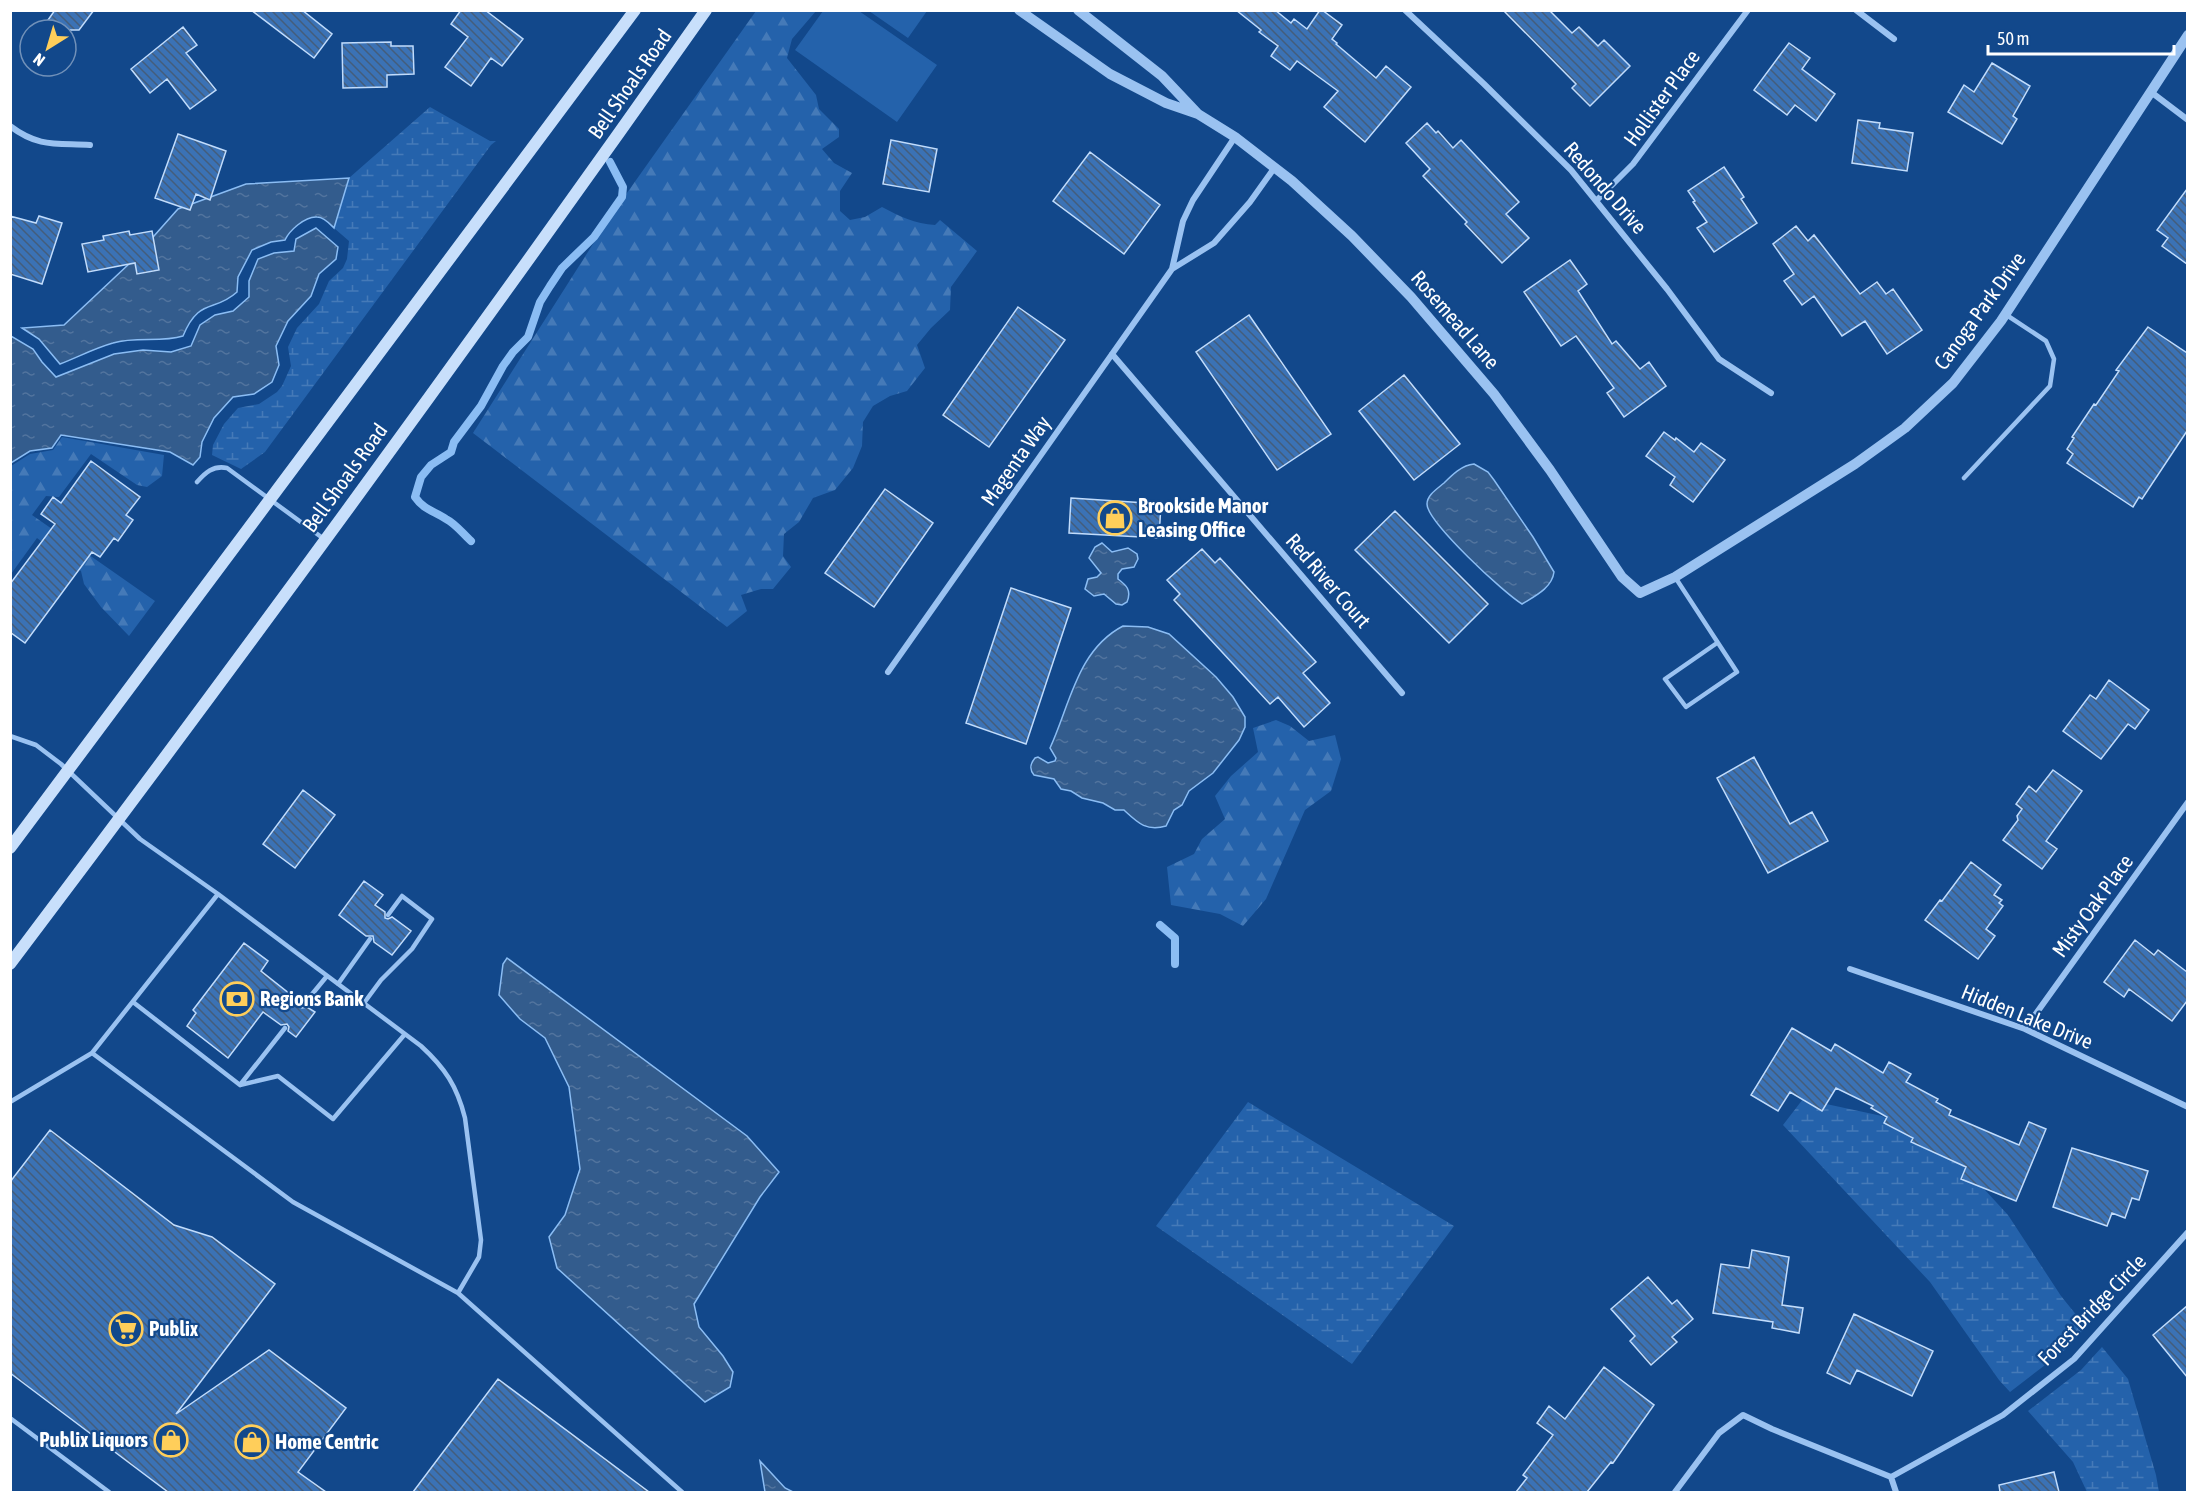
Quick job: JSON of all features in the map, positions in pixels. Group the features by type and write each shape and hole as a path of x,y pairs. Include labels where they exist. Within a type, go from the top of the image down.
{"main road":[{"name":"Bell Shoals Road","path":"10,848 635,10"},
{"name":"Bell Shoals Road","path":"10,964 119,820 566,209 706,10"}],"street":[{"name":"Rosemead Lane","path":"1019,10 1128,85 1166,103 1198,114 1235,137 1275,168 1352,236 1439,329 1494,394 1622,577 1640,593"},
{"name":"Rosemead Lane","path":"1078,10 1162,76 1198,114"},
{"name":"Redondo Drive","path":"1405,10 1532,130 1597,201 1719,358 1771,393"},
{"name":"Hollister Place","path":"1597,201 1633,165 1748,10"},
{"path":"1856,10 1894,39"},
{"name":"Canoga Park Drive","path":"1640,593 1675,577 1855,464 1905,428 1953,383 1971,363 2005,315 2187,35"},
{"path":"2151,92 2187,120"},
{"path":"10,126 37,142 90,145"},
{"name":"Magenta Way","path":"888,672 1172,269 1183,221 1193,200 1235,137"},
{"name":"Magenta Way","path":"1172,269 1214,243 1250,202 1275,168"},
{"name":"Red River Court","path":"1112,354 1402,693"},
{"name":"Misty Oak Place","path":"2025,1029 2187,802"},
{"name":"Hidden Lake Drive","path":"1850,969 2025,1029 2187,1107"},
{"name":"Forest Bridge Circle","path":"1891,1477 2003,1415 2074,1359 2187,1232"},
{"path":"1675,1492 1719,1432 1743,1415 1891,1477 1896,1492"}],"lane":[{"path":"1964,478 2050,386 2054,359 2046,341 2005,315"},
{"path":"197,482 211,469 220,466 236,473 324,539"},
{"path":"1675,577 1737,672 1686,707 1665,679 1717,643"},
{"path":"10,736 36,745 68,771 140,839 364,1003 440,1063 453,1082 465,1119 481,1240 479,1257 458,1293"},
{"path":"10,1102 92,1053 218,894"},
{"path":"364,1003 381,980 412,949 432,919 402,896 388,915"},
{"path":"338,984 370,939"},
{"path":"304,1004 327,976"},
{"path":"133,1002 240,1085"},
{"path":"240,1085 285,1028"},
{"path":"240,1085 278,1076 333,1119 405,1034"},
{"path":"92,1053 293,1202 458,1293 682,1492"},
{"path":"10,1418 109,1492"}],"green space":[{"path":"756,11 816,11 792,39 787,58 816,95 819,109 839,129 839,137 822,149 834,163 852,173 840,191 840,211 850,220 865,217 882,207 921,223 935,225 940,220 977,251 951,287 950,310 917,345 925,368 907,391 890,396 873,406 863,422 862,446 853,468 835,490 813,498 799,522 784,534 783,556 791,567 773,589 761,589 741,595 747,611 727,627 473,433 612,214"},
{"path":"823,11 859,11 937,65 897,122 795,50"},
{"path":"869,11 927,11 908,38"},
{"path":"430,107 490,141 496,141 265,452 241,469 212,455 213,445 224,424 238,408 259,404 282,386 291,366 288,347 297,328 319,304 329,281 343,268 347,259 349,241 334,228 349,178"},
{"path":"62,437 164,455 162,476 147,487 137,485 91,454 59,497 46,496 32,515 155,601 129,636 101,607 84,584 81,571 37,538 11,574 11,466 30,454 53,450"},
{"path":"1276,720 1290,726 1309,741 1335,735 1341,759 1331,791 1305,810 1266,899 1243,926 1220,914 1171,905 1167,867 1194,854 1202,839 1225,819 1215,796 1231,776 1258,752 1253,728"},
{"path":"1803,1099 1882,1116 1949,1151 2008,1215 2061,1296 2086,1327 2066,1349 2010,1392 1999,1380 1930,1282 1783,1125"},
{"path":"1248,1102 1454,1226 1352,1364 1156,1226"},
{"path":"2102,1347 2128,1379 2159,1492 2087,1492 2073,1462 2028,1411 2081,1370"}],"water":[{"path":"349,178 334,228 322,218 312,217 298,225 285,240 271,242 252,250 238,277 237,292 201,310 189,324 183,336 113,343 60,364 39,339 22,328 64,325 130,263 178,209 246,184"},
{"path":"316,228 338,247 336,259 319,274 311,296 288,321 276,346 279,365 272,382 254,394 233,397 214,418 202,442 200,457 193,465 170,452 61,435 52,448 30,451 11,463 11,336 33,349 56,377 114,354 143,350 171,352 191,346 200,325 215,315 233,311 249,297 249,281 258,259 274,253 294,251 296,239"},
{"path":"1474,464 1488,472 1494,480 1554,572 1553,578 1546,587 1522,604 1484,573 1439,526 1430,513 1427,501 1431,495 1465,466"},
{"path":"1102,543 1112,552 1128,548 1137,554 1138,559 1134,567 1122,569 1118,574 1118,579 1128,591 1127,602 1122,605 1116,604 1104,594 1094,596 1085,589 1088,579 1097,577 1101,573 1089,558 1095,547"},
{"path":"1123,626 1148,627 1169,634 1216,677 1233,697 1245,717 1245,727 1239,740 1213,773 1189,791 1182,805 1174,810 1166,826 1159,828 1142,825 1124,810 1115,810 1103,803 1082,798 1071,791 1061,789 1054,779 1034,775 1031,769 1033,760 1038,757 1048,763 1055,761 1056,758 1050,748 1085,664 1107,636"},
{"path":"507,958 747,1136 779,1172 760,1197 694,1304 699,1327 733,1372 730,1387 705,1402 557,1268 549,1237 565,1215 580,1169 569,1087 545,1038 520,1019 499,995 503,964"},
{"path":"760,1461 785,1488 793,1492 765,1492"}],"building":[{"path":"55,10 94,10 79,30 78,18 49,18"},
{"path":"251,10 302,10 332,34 314,58"},
{"path":"461,10 485,10 523,39 502,66 491,58 471,86 445,67 468,37 451,24"},
{"path":"1236,10 1275,10 1291,23 1294,19 1307,29 1322,10 1342,25 1332,39 1336,44 1376,78 1386,66 1411,87 1365,142 1324,107 1338,91 1297,61 1290,70 1271,56 1278,46"},
{"path":"1503,10 1549,10 1572,33 1579,27 1598,46 1604,40 1630,66 1590,106 1572,88 1576,84"},
{"path":"183,27 197,45 186,53 216,90 190,109 167,79 150,93 131,69"},
{"path":"391,42 391,46 413,46 414,74 387,75 387,87 343,88 342,43"},
{"path":"1789,43 1810,58 1802,69 1835,94 1816,121 1795,105 1787,115 1754,90"},
{"path":"1992,63 2030,86 2013,116 2017,119 2002,144 1948,112 1964,85 1974,92"},
{"path":"1858,120 1880,123 1879,128 1913,133 1907,171 1852,163"},
{"path":"1427,123 1436,133 1438,131 1453,148 1461,140 1519,202 1506,214 1529,238 1502,263 1423,176 1430,169 1406,143"},
{"path":"178,134 226,151 210,200 196,194 190,210 155,198"},
{"path":"891,140 937,149 929,192 883,184"},
{"path":"1090,152 1160,205 1124,254 1053,201"},
{"path":"1724,167 1744,197 1741,199 1757,223 1714,252 1697,228 1707,222 1688,191"},
{"path":"2187,189 2187,264 2162,246 2168,238 2157,230"},
{"path":"10,216 36,223 39,216 62,223 42,284 10,274"},
{"path":"1796,226 1808,241 1814,235 1860,294 1877,282 1886,294 1893,289 1922,330 1887,354 1865,321 1842,336 1814,296 1802,305 1784,281 1794,274 1773,244"},
{"path":"129,231 130,235 152,231 159,270 137,274 135,263 88,272 82,244 104,240 103,236"},
{"path":"1570,260 1587,284 1578,291 1612,344 1616,341 1640,369 1649,362 1666,386 1624,417 1607,393 1614,388 1576,336 1561,346 1524,292"},
{"path":"1018,307 1065,340 989,447 943,415"},
{"path":"1249,315 1331,434 1277,470 1196,352"},
{"path":"2148,327 2187,353 2187,431 2142,499 2139,497 2133,507 2067,463 2073,454 2067,449 2074,438 2072,437 2094,404 2096,405 2119,371 2116,370"},
{"path":"1404,375 1460,444 1414,480 1359,411"},
{"path":"1664,432 1694,452 1701,443 1725,460 1693,502 1670,485 1675,477 1646,456"},
{"path":"91,461 140,497 126,515 133,520 118,541 114,538 100,557 92,552 25,643 10,632 10,584 55,524 41,514 53,497 61,503"},
{"path":"885,489 933,523 874,607 825,573"},
{"name":"Brookside Manor Leasing Office","path":"1071,498 1161,504 1159,538 1069,533"},
{"path":"1395,511 1488,604 1449,643 1355,550"},
{"path":"1202,549 1215,563 1220,558 1316,662 1303,673 1330,703 1304,727 1278,697 1270,704 1174,600 1180,594 1167,580"},
{"path":"1011,588 1071,608 1026,744 966,723"},
{"path":"2109,680 2149,710 2135,729 2128,724 2101,759 2063,731 2090,695 2096,699"},
{"path":"1754,757 1790,824 1812,812 1828,841 1768,873 1717,778"},
{"path":"2053,770 2082,791 2046,841 2057,849 2042,869 2003,840 2018,820 2017,816 2022,809 2016,804 2029,786 2036,792"},
{"path":"303,790 335,815 295,868 263,844"},
{"path":"1971,862 2001,885 1994,895 2002,900 1999,903 2003,906 1986,929 1995,936 1978,959 1925,920"},
{"path":"364,881 383,895 375,905 385,912 385,918 392,917 411,931 392,955 374,942 373,936 366,936 339,915"},
{"path":"2135,940 2154,955 2158,950 2187,972 2187,1001 2172,1021 2129,989 2124,997 2104,982"},
{"name":"Regions Bank","path":"244,943 268,961 261,971 300,1002 302,1008 307,1007 315,1012 296,1037 288,1031 287,1024 281,1025 263,1012 228,1058 187,1026 196,1013 193,1010"},
{"path":"1792,1028 1831,1051 1835,1044 1883,1073 1889,1062 1911,1074 1906,1082 1938,1099 1936,1102 1951,1110 1949,1115 2019,1145 2029,1122 2046,1129 2016,1201 1961,1179 1966,1167 1911,1142 1913,1138 1884,1123 1887,1117 1871,1108 1873,1106 1836,1088 1822,1111 1790,1092 1778,1111 1751,1095"},
{"name":"Publix","path":"50,1130 174,1225 212,1237 275,1284 176,1414 269,1350 346,1408 298,1472 326,1492 168,1492 10,1373 10,1182"},
{"path":"2072,1148 2148,1171 2139,1200 2132,1198 2125,1218 2112,1213 2107,1226 2053,1207"},
{"path":"1752,1250 1789,1257 1782,1305 1803,1308 1799,1333 1772,1328 1773,1322 1713,1313 1721,1264 1749,1268"},
{"path":"1648,1277 1672,1304 1677,1300 1693,1319 1672,1337 1677,1342 1651,1365 1630,1341 1635,1336 1611,1309"},
{"path":"2187,1306 2187,1377 2153,1335"},
{"path":"1854,1314 1933,1351 1912,1396 1857,1370 1850,1384 1827,1373"},
{"path":"1604,1367 1654,1405 1613,1463 1611,1462 1587,1492 1516,1492 1527,1478 1523,1475 1553,1435 1537,1423 1549,1406 1565,1419"},
{"path":"498,1379 649,1492 413,1492"},
{"path":"2054,1472 2059,1492 2000,1492 1999,1485"}],"waterway":[{"path":"471,541 453,524 418,501 415,497 421,477 431,465 451,452 454,442 481,406 503,366 528,337 540,302 562,268 594,237 622,197 623,187 610,162"},
{"path":"1160,925 1175,938 1175,964"}],"place":[{"name":"Brookside Manor Leasing Office","path":"1115,518"},
{"name":"Regions Bank","path":"237,999"},
{"name":"Publix","path":"126,1329"},
{"name":"Publix Liquors","path":"171,1440"},
{"name":"Home Centric","path":"252,1442"}]}
